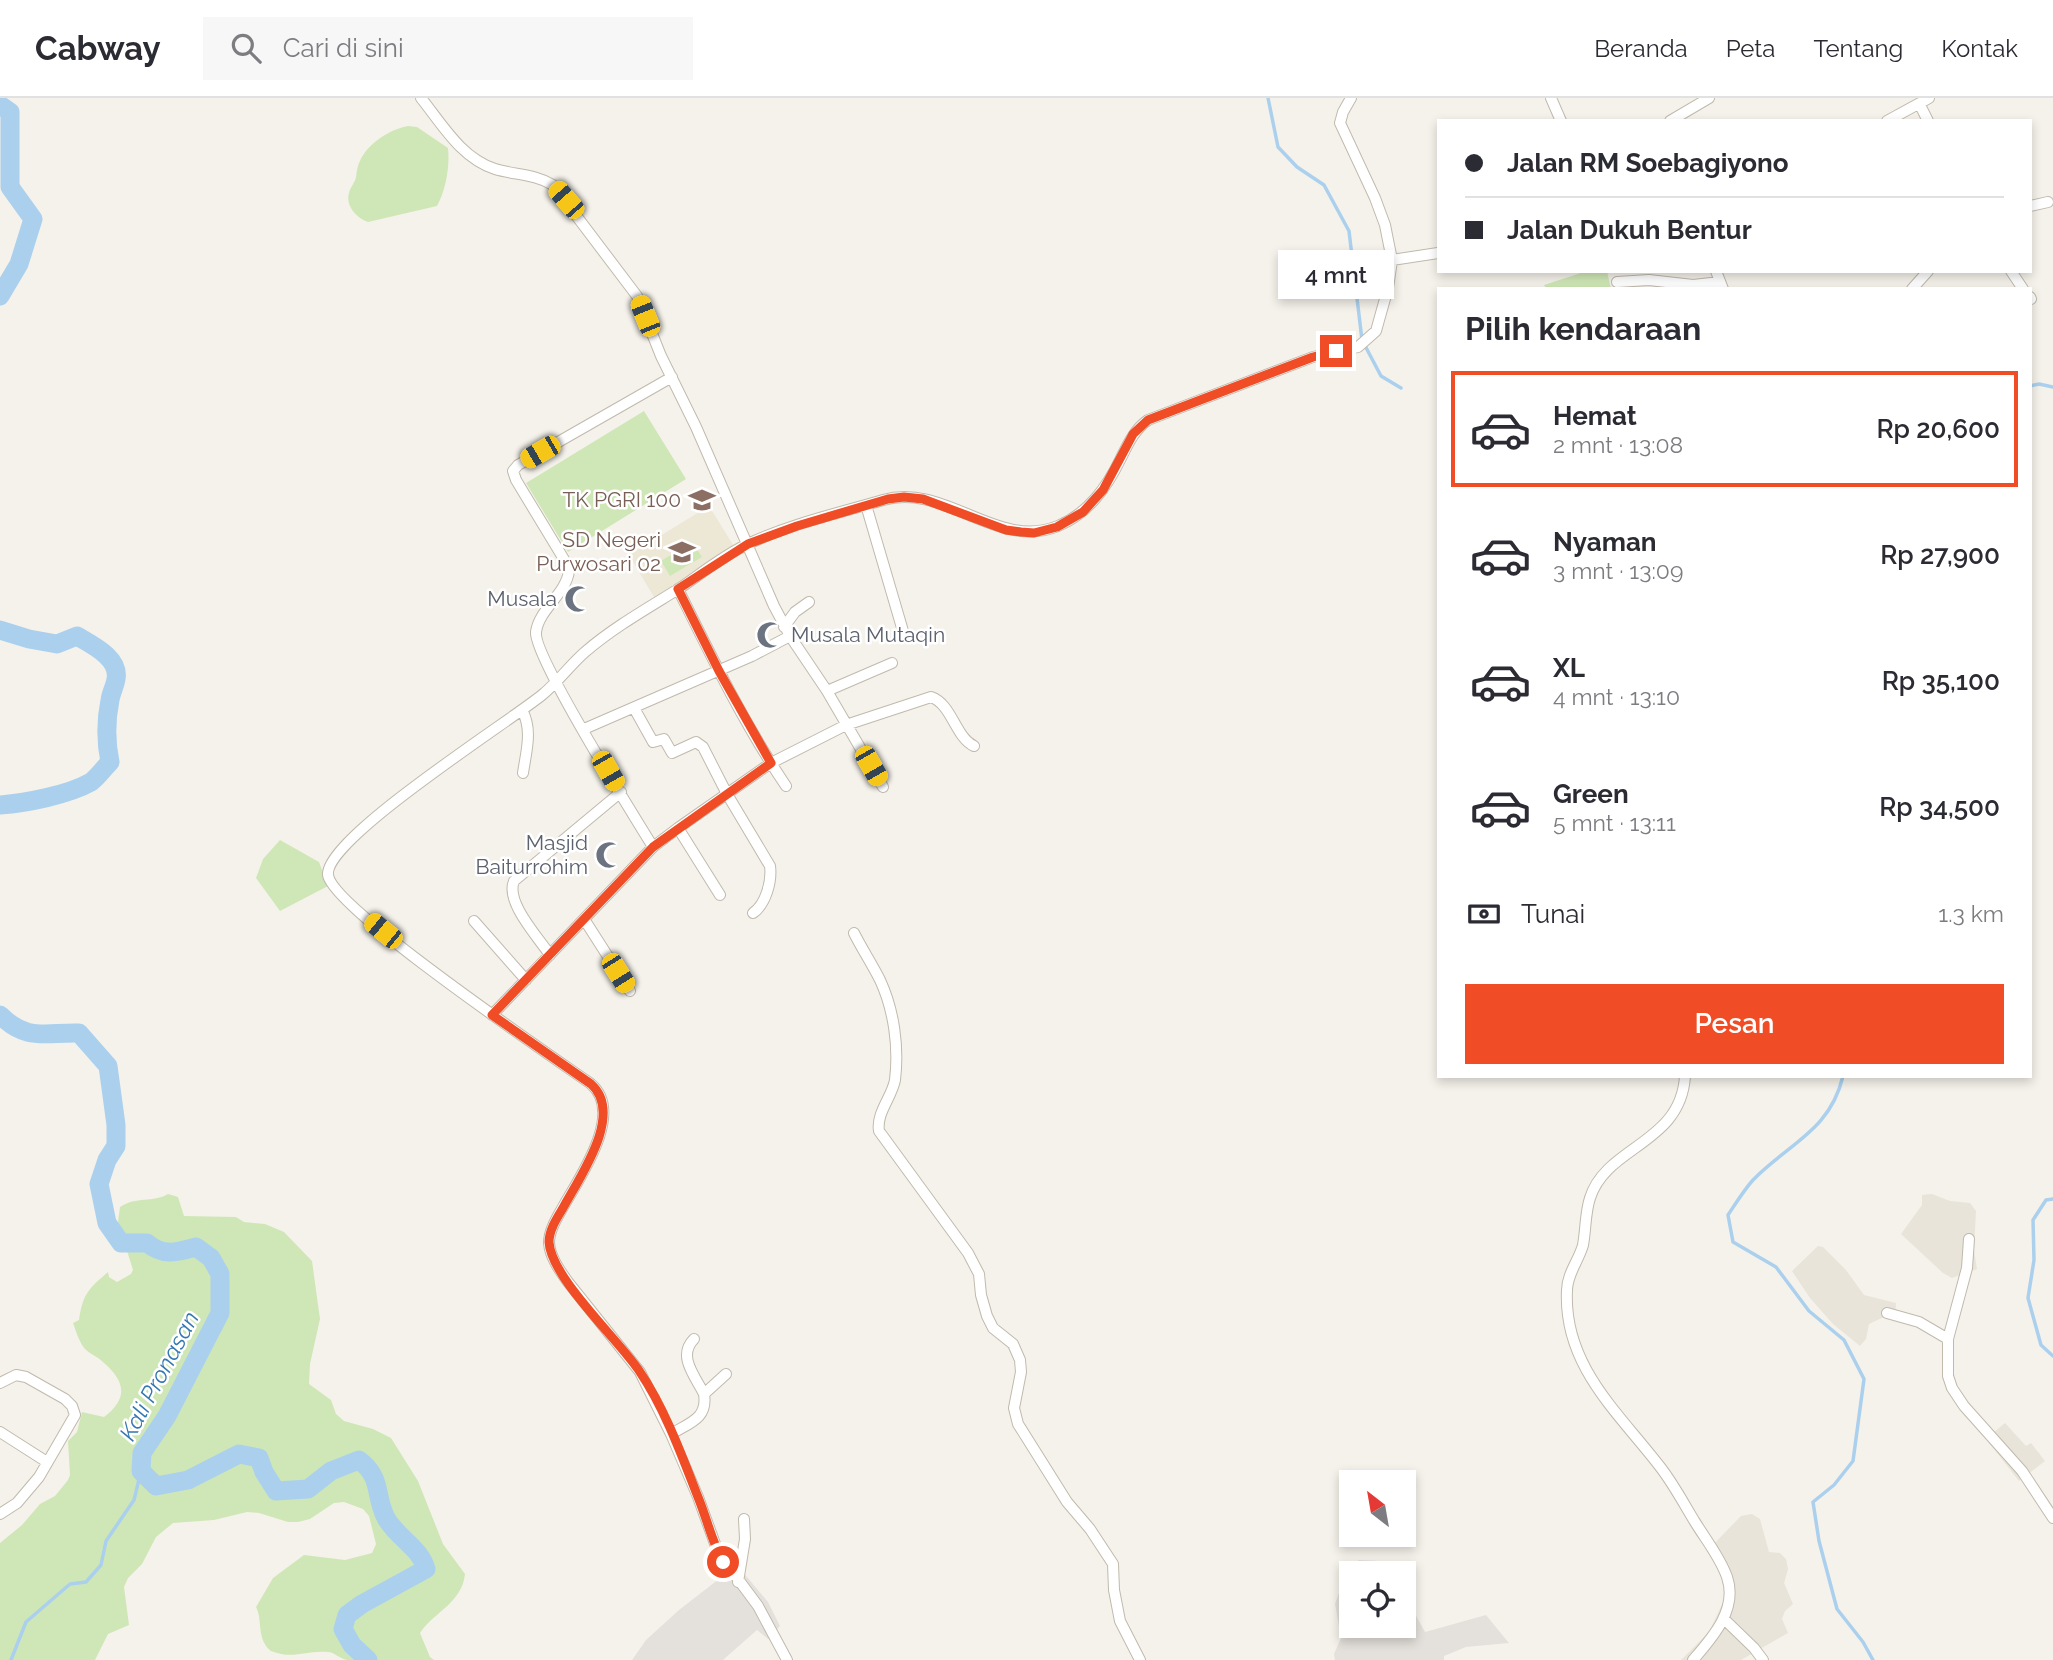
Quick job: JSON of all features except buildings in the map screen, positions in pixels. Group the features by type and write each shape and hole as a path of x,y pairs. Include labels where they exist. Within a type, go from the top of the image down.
{"street":[{"path":"421,98 458,145 474,159 494,168 543,179 553,185 637,296 787,631 827,691 883,787"},
{"path":"787,1660 758,1606 718,1552 671,1434 640,1372 560,1271 549,1242 553,1226 590,1159 599,1136 604,1110 602,1096 591,1084 418,960 348,903 331,884 327,873 334,858 349,840 434,772 522,710 557,682 598,642 748,544 866,505 904,497 940,504 1006,530 1034,533 1057,527 1083,512 1103,490 1133,434 1148,420 1313,357 1358,347 1376,331 1384,308 1392,260 1385,225 1375,198 1339,123 1351,98"},
{"path":"1551,98 1560,119"},
{"path":"1673,119 1709,98"},
{"path":"1891,119 1924,101 1928,119"},
{"path":"2032,206 2048,202"},
{"path":"1392,260 1437,253"},
{"path":"1914,287 1926,273"},
{"path":"1617,281 1649,280 1693,285 1720,281"},
{"path":"653,847 537,644 536,631 569,571 513,471 518,465 671,377"},
{"path":"866,505 905,638"},
{"path":"678,589 719,671 786,786"},
{"path":"584,729 719,671 787,631 795,611 810,602"},
{"path":"827,691 892,663"},
{"path":"492,1015 653,847 771,763 846,725 931,696 938,699 967,742 974,746"},
{"path":"634,708 653,742 664,739 672,752 696,742 701,744 770,866 771,876 765,895 760,908 753,913"},
{"path":"522,710 529,729 523,773"},
{"path":"550,955 515,904 511,889 514,881 621,792"},
{"path":"678,828 720,895"},
{"path":"584,919 630,991"},
{"path":"474,921 526,979"},
{"path":"854,933 879,978 893,1021 895,1082 882,1112 878,1131 968,1253 979,1274 987,1317 993,1328 1013,1344 1018,1354 1021,1372 1014,1409 1018,1424 1067,1502 1090,1529 1113,1564 1114,1590 1120,1621 1140,1660"},
{"path":"1685,1078 1676,1106 1661,1129 1624,1156 1596,1184 1588,1205 1583,1246 1567,1282 1567,1297 1573,1337 1586,1372 1663,1471 1724,1569 1731,1588 1724,1619 1707,1645 1693,1660"},
{"path":"1969,1239 1967,1268 1948,1339 1948,1376 1952,1388 1972,1416 2022,1471 2053,1518"},
{"path":"1887,1313 1919,1322 1948,1339"},
{"path":"671,1434 701,1416 706,1404 686,1356 687,1348 694,1339"},
{"path":"704,1394 726,1374"},
{"path":"0,1383 20,1375 56,1394 72,1406 74,1419 39,1477 11,1508 0,1514"},
{"path":"0,1432 47,1462"},
{"path":"0,1502 11,1508"},
{"path":"738,1582 745,1539 744,1519"},
{"path":"1724,1619 1763,1660"}],"shaded area":[{"name":"SD Negeri Purwosari 02","path":"709,506 735,548 654,597 629,555"},
{"path":"1932,1194 1950,1201 1970,1203 1976,1211 1974,1250 1977,1269 1952,1278 1901,1234 1922,1205 1922,1195"},
{"path":"1818,1246 1823,1247 1846,1270 1864,1295 1896,1303 1895,1318 1884,1317 1869,1324 1866,1339 1860,1346 1833,1324 1810,1298 1792,1271"},
{"path":"2005,1423 2026,1446 2031,1443 2045,1461 2019,1481 1986,1439"},
{"path":"1752,1514 1760,1519 1769,1552 1780,1553 1786,1559 1788,1569 1784,1583 1793,1604 1785,1611 1782,1619 1788,1633 1741,1660 1681,1660 1709,1632 1726,1596 1718,1566 1708,1550 1741,1516"},
{"path":"737,1565 768,1602 780,1626 768,1639 757,1630 723,1660 632,1660 646,1640 679,1610"},
{"path":"1339,1593 1339,1627 1335,1604"},
{"path":"1486,1615 1509,1643 1466,1647 1444,1656 1444,1660 1335,1660 1334,1654 1341,1638 1416,1638 1416,1616 1425,1632"}],"green space":[{"path":"408,126 417,127 448,148 447,178 443,193 437,206 368,222 350,207 348,198 359,163 368,149 380,138"},
{"path":"1581,273 1607,273 1611,287 1545,287 1544,285"},
{"path":"644,411 686,479 568,552 526,483"},
{"path":"692,542 702,557 670,576 661,561"},
{"path":"280,840 319,862 328,886 280,911 256,878 263,859"},
{"path":"168,1194 178,1197 184,1216 236,1217 244,1222 265,1224 284,1232 312,1261 320,1319 310,1364 309,1384 331,1400 336,1414 344,1421 373,1429 391,1438 418,1481 443,1544 465,1574 463,1584 453,1600 420,1633 430,1657 434,1660 347,1660 328,1652 286,1655 271,1651 263,1641 256,1607 273,1578 304,1555 345,1560 372,1553 376,1544 369,1516 363,1509 344,1502 334,1503 310,1519 298,1522 247,1512 214,1520 173,1523 156,1537 142,1564 128,1578 124,1587 129,1625 108,1634 95,1660 0,1660 0,1543 22,1525 40,1504 55,1496 68,1480 68,1441 77,1432 82,1412 104,1417 112,1410 120,1396 120,1383 116,1376 101,1360 85,1349 73,1323 79,1320 82,1304 91,1288 101,1278 108,1272 109,1277 117,1282 133,1270 118,1222 120,1207"}],"waterway":[{"path":"1268,98 1278,147 1297,167 1324,185 1349,231 1362,340 1381,376 1401,388"},
{"name":"Kali Pronasan","path":"0,105 10,112 10,187 33,219 19,264 0,296"},
{"path":"2032,386 2053,387"},
{"name":"Kali Pronasan","path":"0,630 57,644 77,636 104,653 116,671 107,723 110,762 94,780 82,787 47,798 0,805"},
{"name":"Kali Pronasan","path":"0,1015 19,1029 28,1032 79,1033 108,1066 116,1146 107,1160 99,1184 107,1223 121,1243 147,1243 165,1252 196,1247 211,1258 220,1274 220,1313 167,1416 142,1453 141,1471 156,1486 188,1480 239,1454 259,1458 276,1491 308,1489 331,1471 359,1460 372,1473 386,1518 414,1548 426,1569 347,1615 343,1629 352,1645 368,1660"},
{"path":"1842,1078 1829,1110 1807,1135 1753,1180 1728,1215 1733,1242 1776,1267 1809,1311 1844,1340 1864,1379 1853,1461 1834,1485 1813,1502 1819,1541 1837,1609 1863,1642 1873,1660"},
{"path":"2053,1199 2046,1200 2033,1220 2034,1260 2028,1298 2041,1345 2053,1356"},
{"path":"11,1660 26,1622 70,1584 86,1582 101,1565 106,1541 134,1500 141,1471"}],"place":[{"name":"TK PGRI 100","path":"702,500"},
{"name":"SD Negeri Purwosari 02","path":"682,552"},
{"name":"Musala","path":"578,599"},
{"name":"Musala Mutaqin","path":"770,635"},
{"name":"Masjid Baiturrohim","path":"609,855"}],"route":[{"path":"723,1562 671,1434 640,1372 560,1271 551,1250 549,1242 553,1226 590,1159 599,1136 604,1118 602,1096 591,1084 492,1015 653,847 771,763 719,671 678,589 748,544 797,526 888,499 923,499 1006,530 1034,533 1057,527 1083,512 1103,490 1133,434 1148,420 1313,357 1336,351"}]}
